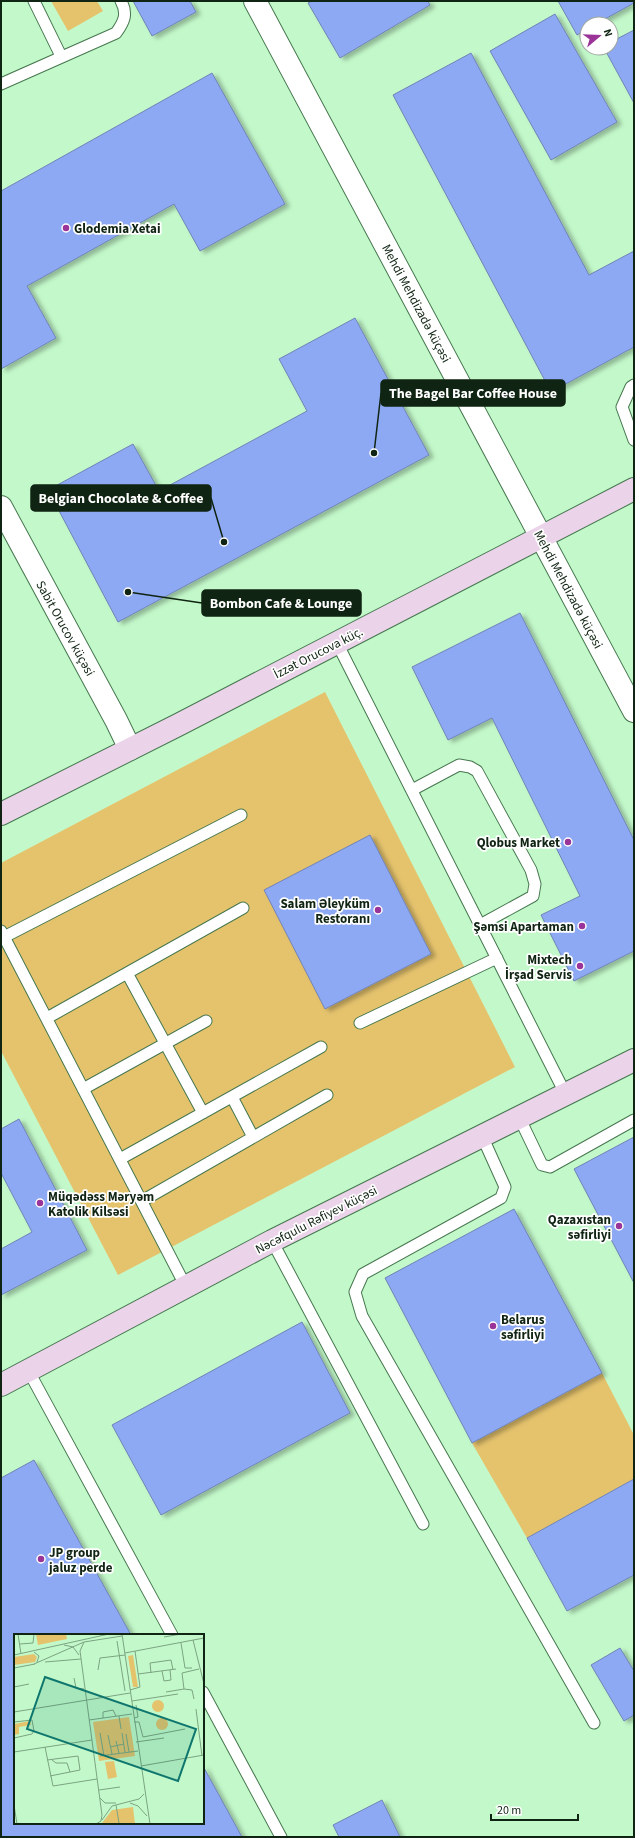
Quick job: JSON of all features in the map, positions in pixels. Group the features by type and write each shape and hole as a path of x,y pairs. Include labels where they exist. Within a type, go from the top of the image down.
{"main road":[{"name":"İzzət Orucova küç.","path":"1,814 634,489"},
{"name":"Nəcəfqulu Rəfiyev küçəsi","path":"1,1385 185,1285 519,1116 634,1060"}],"street":[{"name":"Mehdi Mehdizadə küçəsi","path":"255,1 634,711"},
{"name":"Sabit Orucov küçəsi","path":"1,507 116,720 130,749"}],"lane":[{"path":"34,1 61,56"},
{"path":"1,84 61,56 116,33 125,21 125,7 121,1"},
{"path":"634,385 631,386 622,407 634,440"},
{"path":"336,643 565,1093"},
{"path":"412,790 459,765 477,771 531,870 535,884 533,896 480,925"},
{"path":"185,1285 3,934 241,815"},
{"path":"47,1018 243,908"},
{"path":"360,1023 497,958"},
{"path":"127,973 203,1113"},
{"path":"83,1089 206,1021"},
{"path":"120,1159 321,1047"},
{"path":"142,1202 327,1095"},
{"path":"232,1097 253,1137"},
{"path":"519,1116 542,1165 550,1167 634,1120"},
{"path":"482,1136 505,1188 501,1198 363,1274 355,1292 362,1316 594,1723"},
{"path":"272,1241 423,1524"},
{"path":"28,1370 171,1634"},
{"path":"204,1694 281,1837"}],"shaded area":[{"path":"51,1 97,1 103,11 68,31"},
{"path":"325,692 515,1067 118,1275 1,1051 1,863"},
{"path":"602,1373 634,1435 634,1479 527,1538 472,1443"}],"building":[{"path":"133,1 190,1 196,12 152,36"},
{"path":"312,1 428,1 430,5 340,58 308,3"},
{"path":"558,1 634,1 634,3 610,16 579,16 579,34 577,35"},
{"path":"555,14 617,122 551,160 490,51"},
{"path":"634,30 634,103 608,56 619,56 619,38"},
{"path":"471,53 589,275 634,251 634,347 551,392 393,95"},
{"name":"Glodemia Xetai","path":"212,73 285,204 200,251 174,204 27,286 56,338 1,369 1,191"},
{"path":"355,318 429,455 118,622 48,490 133,444 159,491 307,411 279,359"},
{"path":"520,613 634,840 634,951 574,981 541,915 580,896 492,718 448,740 412,667"},
{"path":"370,835 431,954 325,1009 264,890"},
{"name":"Müqədəss Məryəm Katolik Kilsəsi","path":"19,1119 87,1250 1,1295 1,1249 32,1232 1,1173 1,1129"},
{"name":"Qazaxıstan səfirliyi","path":"634,1137 634,1283 574,1169"},
{"name":"Belarus səfirliyi","path":"514,1209 602,1373 472,1443 385,1278"},
{"path":"302,1322 350,1413 161,1515 112,1425"},
{"path":"34,1460 130,1634 14,1634 14,1824 204,1824 204,1768 242,1837 1,1837 1,1478"},
{"path":"634,1479 634,1575 567,1611 527,1538"},
{"path":"620,1648 634,1671 634,1715 624,1721 591,1665"},
{"path":"382,1800 400,1837 339,1837 333,1825"}],"place":[{"name":"Glodemia Xetai","path":"66,228"},
{"name":"The Bagel Bar Coffee House","path":"374,453"},
{"name":"Belgian Chocolate & Coffee","path":"224,542"},
{"name":"Bombon Cafe & Lounge","path":"128,592"},
{"name":"Qlobus Market","path":"568,842"},
{"name":"Salam Əleyküm Restoranı","path":"378,910"},
{"name":"Şəmsi Apartaman","path":"582,926"},
{"name":"Mixtech İrşad Servis","path":"580,966"},
{"name":"Müqədəss Məryəm Katolik Kilsəsi","path":"40,1203"},
{"name":"Qazaxıstan səfirliyi","path":"619,1226"},
{"name":"Belarus səfirliyi","path":"493,1326"},
{"name":"JP group jaluz perde","path":"41,1559"}]}
